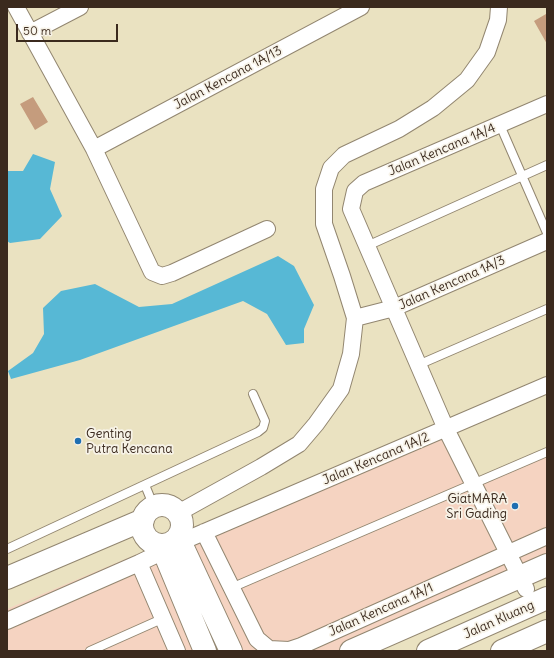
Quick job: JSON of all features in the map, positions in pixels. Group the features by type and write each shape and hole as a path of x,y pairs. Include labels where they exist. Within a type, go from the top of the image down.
{"main road":[{"path":"7,578 167,506 178,513 182,523 181,531 171,544"},
{"path":"149,513 143,530 145,534 151,542 171,544"},
{"path":"171,544 205,651"},
{"path":"171,544 231,651"},
{"path":"383,651 523,583 547,565"},
{"path":"351,651 523,583 547,580"},
{"name":"Jalan Kluang","path":"428,651 547,598"},
{"path":"502,651 547,631"}],"street":[{"path":"16,7 94,150 152,272 162,276 172,273 268,229"},
{"path":"30,33 80,7"},
{"name":"Jalan Kencana 1A/13","path":"94,150 361,7"},
{"path":"178,513 261,468 299,444 316,424 341,389 351,354 355,318 324,224 324,189 331,168 344,155 399,129 433,108 467,80 487,52 498,20 499,7"},
{"name":"Jalan Kencana 1A/4","path":"367,246 351,209 355,191 364,183 547,104"},
{"name":"Jalan Kencana 1A/3","path":"355,318 394,308 547,241"},
{"path":"367,246 446,429 523,583"},
{"name":"Jalan Kencana 1A/2","path":"7,621 139,563 171,544 204,532 547,385"},
{"name":"Jalan Kencana 1A/1","path":"204,532 256,639 269,648 289,650 547,536"},
{"path":"139,563 177,651"}],"lane":[{"path":"500,125 547,233"},
{"path":"367,246 547,165"},
{"path":"418,364 547,309"},
{"path":"7,549 258,432 263,428 265,421 253,394"},
{"path":"231,588 547,452"},
{"path":"145,485 149,513"},
{"path":"90,651 164,618"}],"shaded area":[{"path":"446,424 473,487 547,455 547,564 346,651 7,651 7,609"}],"water":[{"path":"33,154 55,162 50,189 62,216 40,239 10,243 7,241 7,171 23,171"},
{"path":"278,256 294,266 314,305 304,329 304,343 286,345 267,314 243,301 80,360 11,379 8,371 33,353 44,334 43,308 61,291 95,284 139,307 172,304"}],"building":[{"path":"546,14 547,15 547,44 534,21"},
{"path":"33,97 48,122 35,130 20,104"}],"place":[{"name":"Genting Putra Kencana","path":"78,441"},
{"name":"GiatMARA Sri Gading","path":"515,506"}]}
